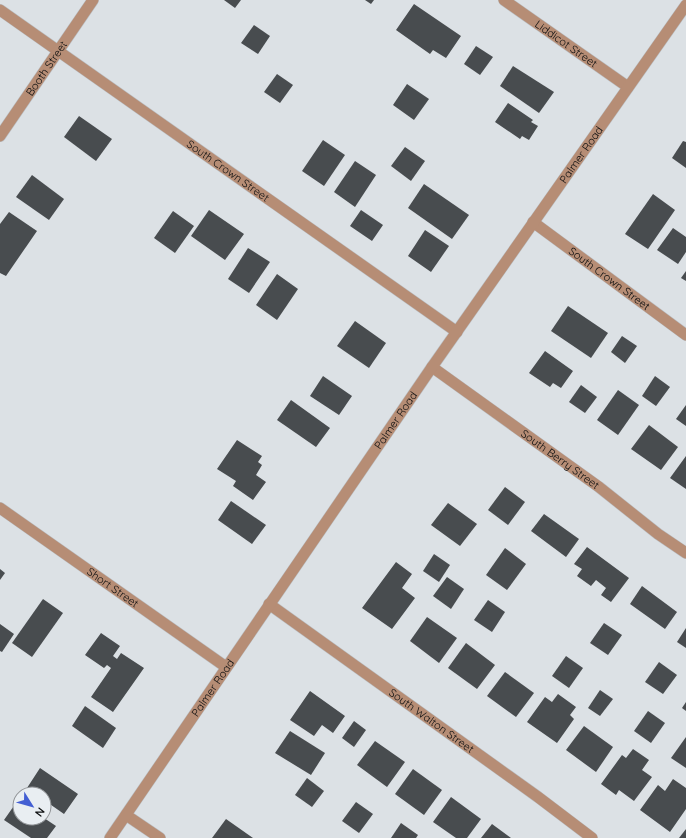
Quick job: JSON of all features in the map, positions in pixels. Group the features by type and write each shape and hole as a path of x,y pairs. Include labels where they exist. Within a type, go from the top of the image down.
{"street":[{"name":"Booth Street","path":"0,136 92,0"},
{"name":"Liddicot Street","path":"504,0 628,87"},
{"name":"Palmer Road","path":"110,838 432,368 686,5"},
{"name":"South Crown Street","path":"0,10 457,332"},
{"name":"South Crown Street","path":"533,222 686,335"},
{"name":"South Berry Street","path":"432,368 599,487 658,534 686,553"},
{"name":"Short Street","path":"0,508 226,667"},
{"name":"South Walton Street","path":"269,604 538,797 592,838"},
{"path":"126,815 160,838"}],"building":[{"path":"224,0 241,0 235,8"},
{"path":"365,0 374,0 371,4"},
{"path":"414,4 461,36 446,58 433,50 430,54 396,30"},
{"path":"254,25 270,36 258,54 241,43"},
{"path":"476,46 493,57 480,75 464,64"},
{"path":"513,66 554,92 539,113 500,86"},
{"path":"277,74 293,85 280,103 264,92"},
{"path":"407,84 429,99 414,120 393,105"},
{"path":"508,103 533,120 531,122 538,126 529,140 522,136 520,139 495,122"},
{"path":"79,116 112,139 96,161 64,137"},
{"path":"323,140 345,155 324,186 302,171"},
{"path":"683,141 686,142 686,168 672,158"},
{"path":"405,147 425,161 411,181 391,166"},
{"path":"355,161 376,175 355,207 334,192"},
{"path":"32,175 64,199 49,220 16,197"},
{"path":"424,184 469,215 452,239 408,208"},
{"path":"653,194 675,210 648,249 625,234"},
{"path":"209,210 244,234 225,260 191,236"},
{"path":"361,210 383,225 372,241 350,226"},
{"path":"173,211 194,226 175,253 154,238"},
{"path":"9,212 37,231 6,276 0,273 0,224"},
{"path":"673,228 686,237 686,252 678,264 657,250"},
{"path":"425,230 449,246 431,272 408,256"},
{"path":"248,248 270,262 249,293 228,279"},
{"path":"686,271 686,281 681,278"},
{"path":"277,274 298,289 277,320 256,305"},
{"path":"568,306 608,333 591,358 551,331"},
{"path":"355,321 386,343 369,368 337,346"},
{"path":"622,336 637,346 625,363 611,352"},
{"path":"545,351 573,371 561,388 553,383 550,387 529,373"},
{"path":"323,376 352,396 339,415 310,396"},
{"path":"655,376 670,387 656,406 642,396"},
{"path":"581,385 597,397 585,413 569,402"},
{"path":"618,390 639,405 618,435 597,420"},
{"path":"291,400 330,428 316,447 277,420"},
{"path":"686,405 686,426 676,419"},
{"path":"649,425 678,447 661,470 631,449"},
{"path":"237,440 262,456 258,462 262,465 256,475 266,482 253,500 233,486 236,481 217,469"},
{"path":"686,456 686,489 670,478"},
{"path":"505,487 525,502 508,525 488,510"},
{"path":"231,501 266,525 252,544 218,520"},
{"path":"448,503 477,524 460,546 431,525"},
{"path":"544,514 579,539 566,557 531,531"},
{"path":"587,547 629,578 611,602 601,595 606,588 596,580 591,586 577,576 582,569 574,564"},
{"path":"505,548 526,564 507,590 486,575"},
{"path":"434,554 450,565 439,582 423,571"},
{"path":"396,562 412,574 402,588 415,598 392,629 362,608"},
{"path":"0,569 5,573 0,580"},
{"path":"447,577 464,589 451,609 433,596"},
{"path":"642,586 677,612 665,629 630,604"},
{"path":"43,599 63,613 32,657 12,643"},
{"path":"488,600 505,612 492,632 474,620"},
{"path":"427,617 457,638 439,663 410,641"},
{"path":"604,623 622,635 608,655 590,643"},
{"path":"0,624 14,634 2,652 0,651"},
{"path":"686,628 686,648 677,642"},
{"path":"101,633 120,646 113,656 117,659 121,653 144,668 113,712 91,697 111,668 107,665 104,668 85,655"},
{"path":"466,643 495,665 477,689 448,668"},
{"path":"566,656 583,668 569,688 552,676"},
{"path":"659,662 677,675 663,694 645,682"},
{"path":"505,672 534,693 516,717 487,696"},
{"path":"600,690 613,699 600,716 588,708"},
{"path":"310,691 345,716 333,733 322,725 314,736 290,720"},
{"path":"558,694 576,707 570,715 574,719 557,743 527,722 545,697 552,702"},
{"path":"686,702 686,711 682,708"},
{"path":"85,706 116,728 103,748 72,726"},
{"path":"648,711 665,723 651,743 634,731"},
{"path":"354,721 366,730 354,747 342,738"},
{"path":"584,726 613,747 596,772 566,750"},
{"path":"290,731 325,753 311,775 275,753"},
{"path":"686,737 686,768 671,758"},
{"path":"375,741 405,762 387,787 357,765"},
{"path":"633,749 649,760 642,770 652,777 634,801 619,790 616,795 601,784 622,755 626,758"},
{"path":"40,768 78,794 64,814 52,806 52,786 28,786"},
{"path":"413,769 442,790 424,815 395,794"},
{"path":"307,778 324,791 312,807 295,795"},
{"path":"673,779 686,788 686,809 670,832 640,810 658,785 665,791"},
{"path":"451,797 481,819 467,838 456,838 433,822"},
{"path":"356,802 373,814 359,833 342,821"},
{"path":"12,809 12,825 4,820"},
{"path":"226,819 253,838 212,838"},
{"path":"52,823 56,826 47,838 31,838 13,826 52,826"},
{"path":"401,823 418,835 416,838 391,838"},
{"path":"492,824 511,838 481,838"},
{"path":"686,829 686,838 679,838"}]}
